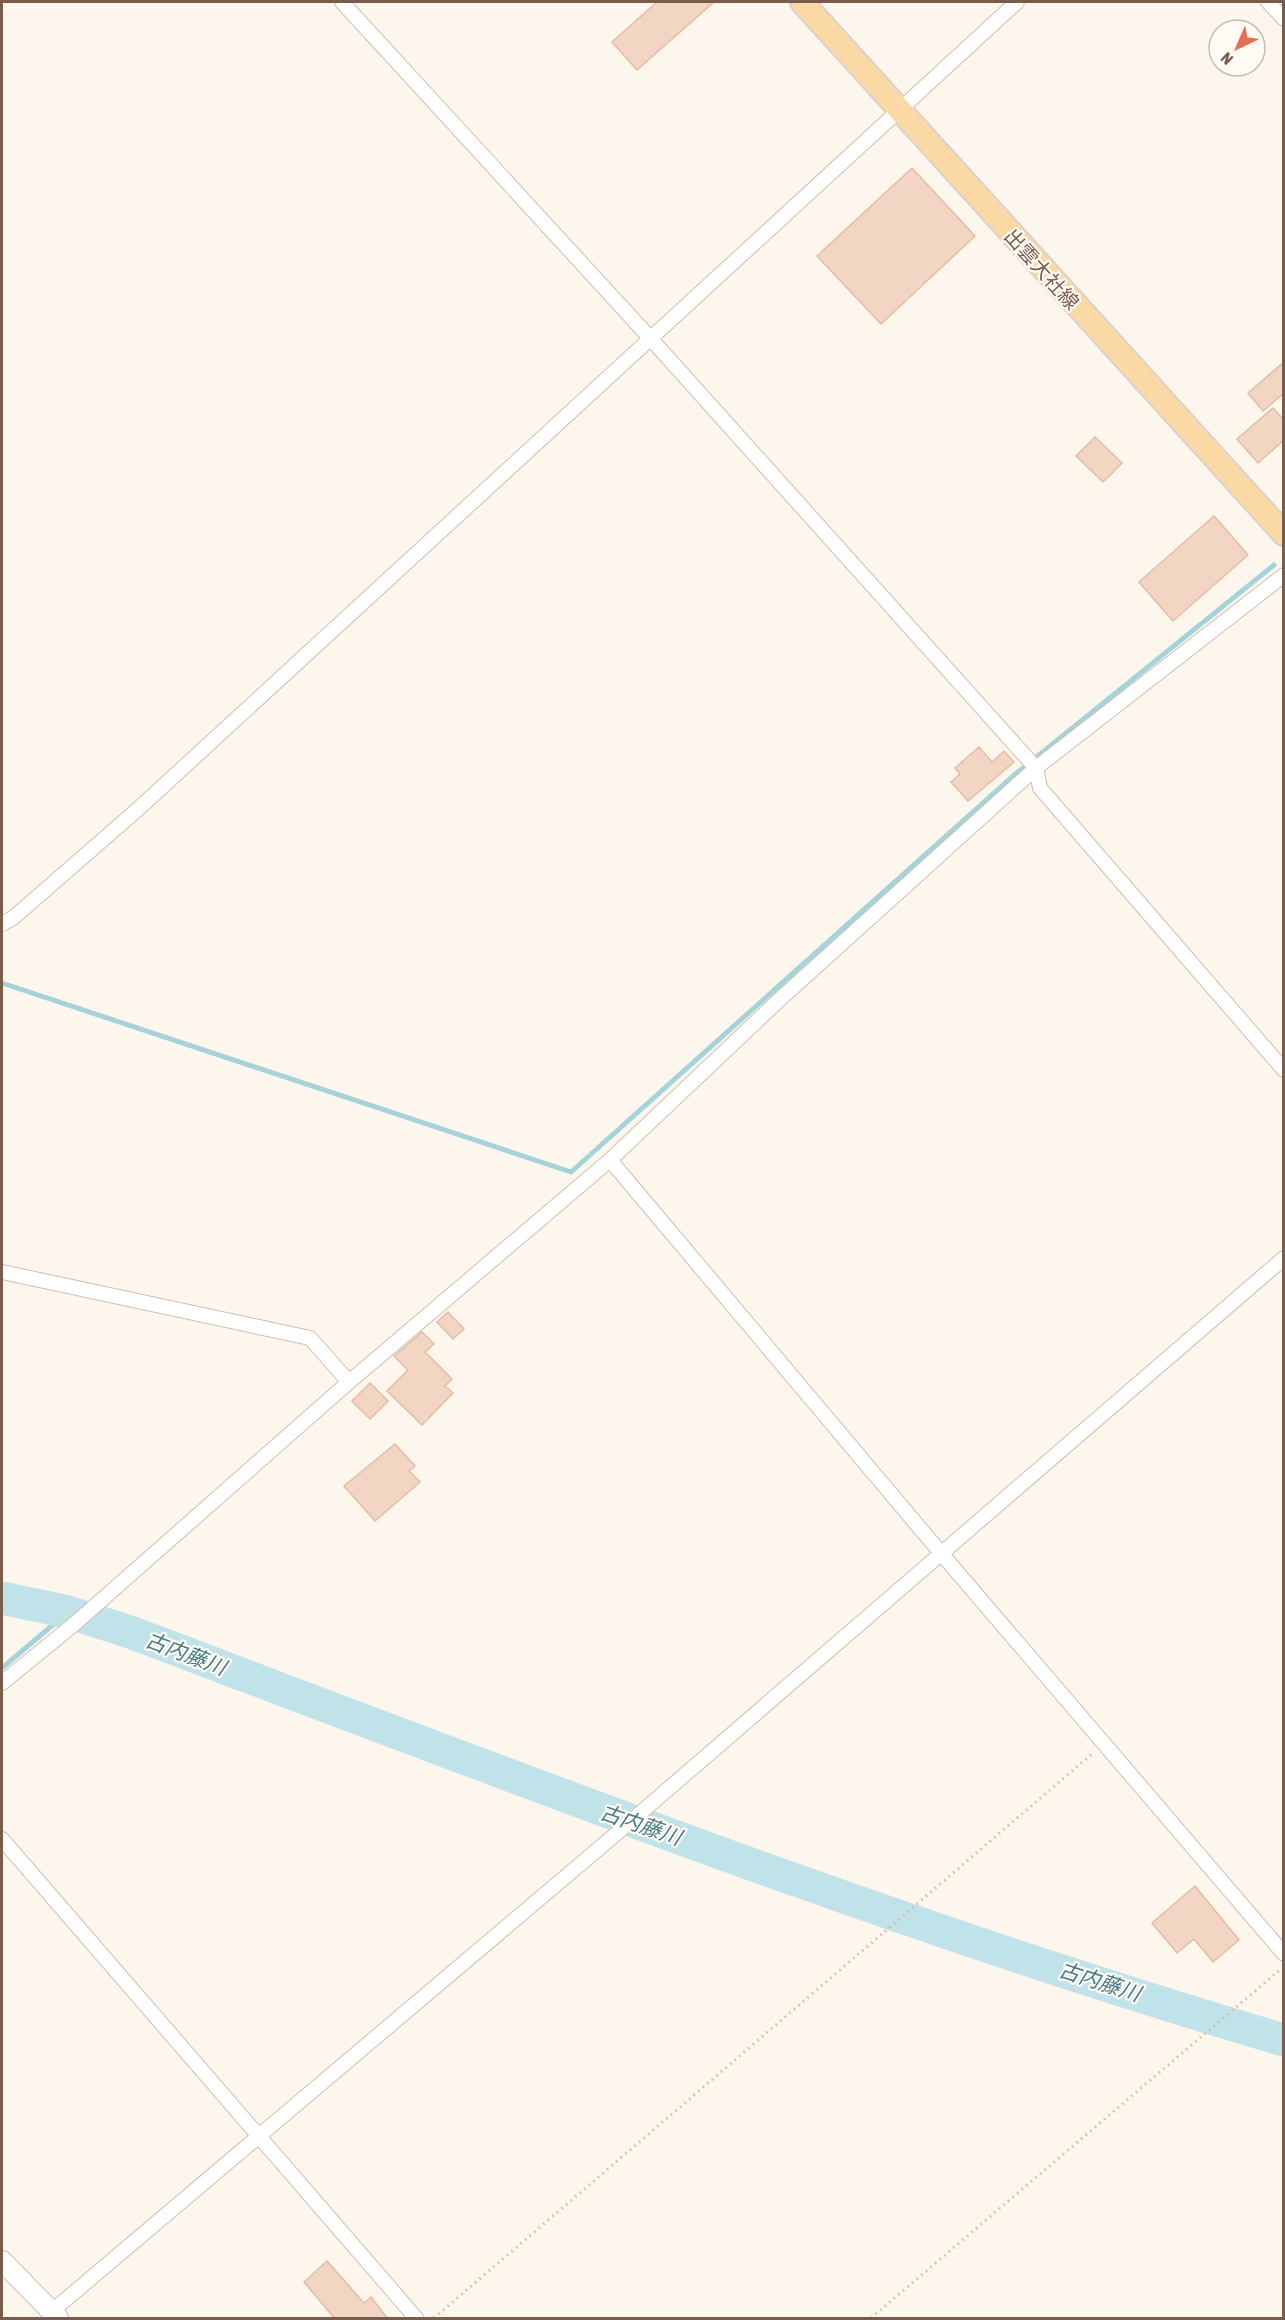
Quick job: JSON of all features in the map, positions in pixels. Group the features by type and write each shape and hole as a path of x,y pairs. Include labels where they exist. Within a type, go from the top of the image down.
{"main road":[{"name":"出雲大社線","path":"802,2 1284,534"},
{"path":"2,2261 55,2315"}],"street":[{"path":"342,2 651,339 1036,768 1040,788 1284,1071"},
{"path":"2,924 12,918 136,810 1017,2"},
{"path":"1268,2 1284,19"},
{"path":"2,1683 72,1626 349,1382 610,1160 778,1001 1036,768 1284,575"},
{"path":"610,1160 940,1552 1284,1954"},
{"path":"55,2315 259,2136 616,1834 940,1552 1284,1258"},
{"path":"2,1272 310,1338 349,1382"},
{"path":"2,1839 416,2319"}],"path":[{"path":"434,2319 1103,1744"},
{"path":"870,2319 1284,1967"}],"building":[{"path":"657,2 714,2 637,70 612,42"},
{"path":"912,168 975,236 881,324 817,256"},
{"path":"1284,362 1284,393 1263,411 1248,393"},
{"path":"1273,408 1284,420 1284,440 1258,463 1237,439"},
{"path":"1095,437 1122,463 1103,482 1076,456"},
{"path":"1214,516 1248,555 1173,621 1139,582"},
{"path":"979,747 992,762 1004,751 1014,762 968,801 951,782 960,774 955,768"},
{"path":"448,1312 464,1329 453,1339 437,1322"},
{"path":"422,1332 434,1344 425,1352 452,1379 445,1386 453,1393 422,1425 387,1391 408,1370 394,1356"},
{"path":"370,1383 388,1401 370,1419 352,1401"},
{"path":"395,1444 415,1466 409,1471 420,1482 375,1521 344,1486"},
{"path":"1195,1886 1239,1940 1213,1962 1194,1939 1177,1953 1152,1923"},
{"path":"327,2261 364,2303 371,2297 388,2319 335,2319 304,2282"}],"waterway":[{"path":"2,983 571,1172 1013,776 1274,565"},
{"name":"古内藤川","path":"2,1598 68,1612 130,1632 560,1794 847,1898 992,1948 1284,2040"},
{"path":"2,1668 68,1612"}]}
